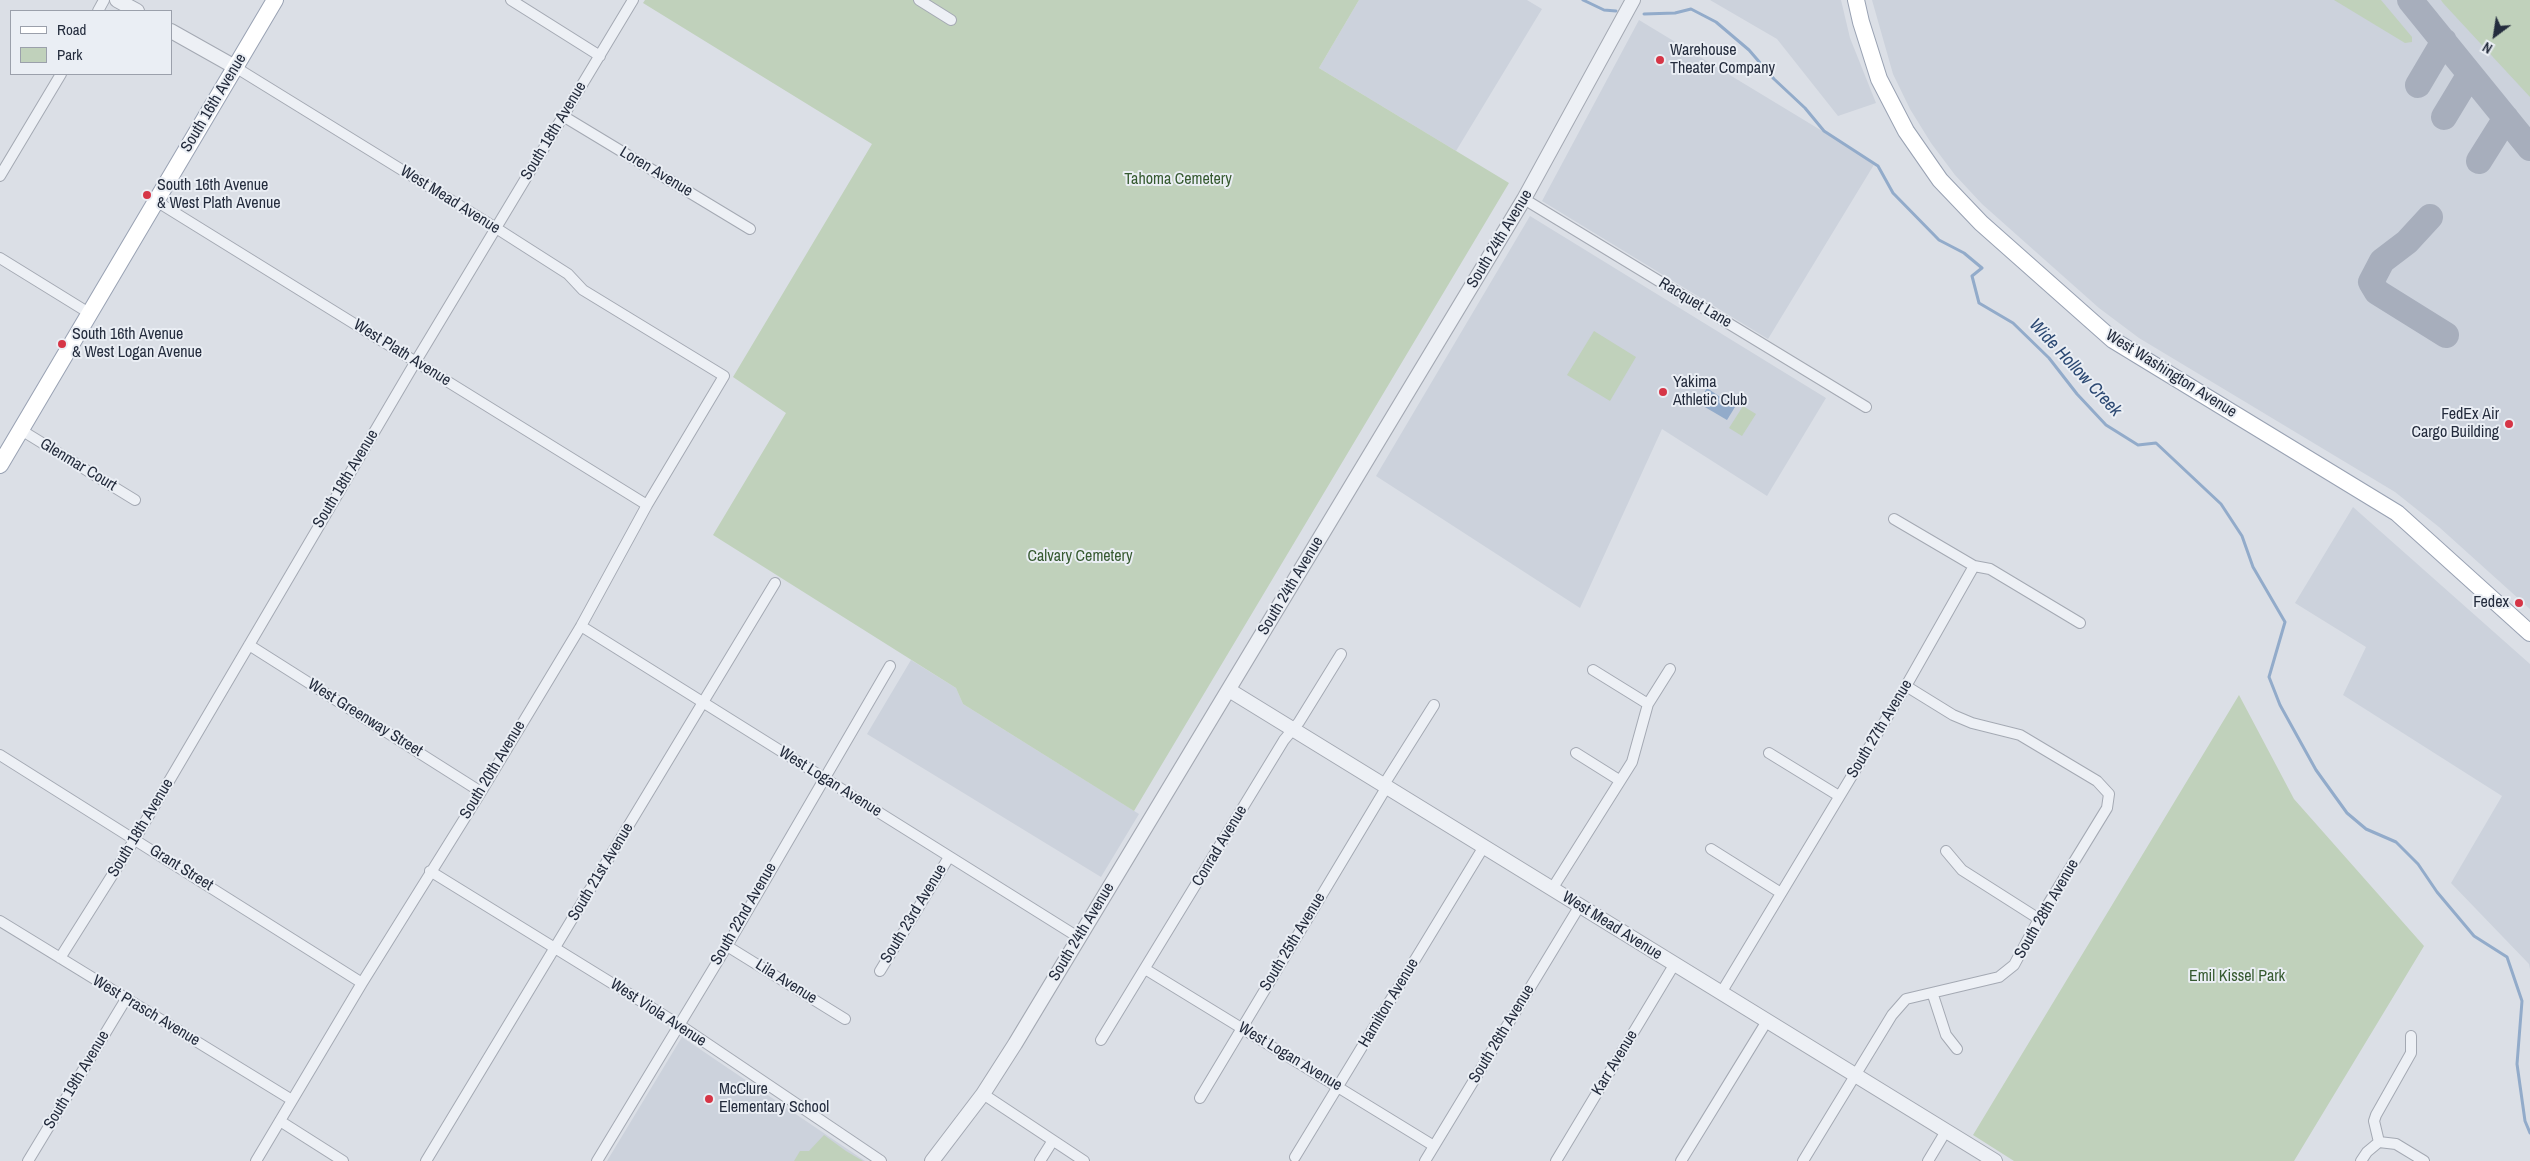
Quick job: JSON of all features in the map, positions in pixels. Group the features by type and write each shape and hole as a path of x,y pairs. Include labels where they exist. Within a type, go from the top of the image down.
{"main road":[{"name":"South 16th Avenue","path":"0,465 234,67 276,0"},
{"name":"West Washington Avenue","path":"1856,0 1879,78 1906,131 1940,180 1981,223 2113,340 2397,514 2530,633"}],"street":[{"path":"117,0 134,10"},
{"path":"512,0 600,56"},
{"name":"South 18th Avenue","path":"60,958 135,839 416,361 633,0"},
{"path":"919,0 951,20"},
{"name":"South 24th Avenue","path":"932,1161 983,1094 1229,690 1524,199 1633,0"},
{"name":"West Mead Avenue","path":"172,32 234,67 496,228 568,274 583,290 724,376"},
{"path":"0,176 60,75"},
{"name":"Loren Avenue","path":"563,116 750,229"},
{"name":"Racquet Lane","path":"1524,199 1866,407"},
{"name":"West Plath Avenue","path":"156,201 647,505"},
{"path":"0,258 89,313"},
{"name":"South 20th Avenue","path":"256,1161 430,871 481,792 581,626 647,505 724,376"},
{"name":"Glenmar Court","path":"20,430 135,500"},
{"path":"1894,519 1974,566 1990,569 2080,623"},
{"name":"South 27th Avenue","path":"1720,993 1906,686 1974,566"},
{"name":"South 21st Avenue","path":"426,1161 775,583"},
{"name":"West Logan Avenue","path":"581,626 1078,937"},
{"name":"West Greenway Street","path":"248,645 481,792"},
{"name":"Conrad Avenue","path":"1101,1040 1341,654"},
{"name":"South 22nd Avenue","path":"597,1161 678,1024 727,946 823,778 890,666"},
{"path":"1552,889 1632,762 1648,704 1670,669"},
{"path":"1594,670 1648,704"},
{"name":"South 28th Avenue","path":"1803,1161 1896,1010 1906,1000 1999,978 2014,965 2039,918 2107,808 2109,794 2097,781 2020,735 1972,723 1953,715 1906,686"},
{"name":"West Mead Avenue","path":"1229,690 1579,907 1996,1161"},
{"name":"South 25th Avenue","path":"1200,1098 1434,705"},
{"path":"1576,753 1619,780"},
{"path":"1769,753 1839,796"},
{"name":"Grant Street","path":"0,755 362,983"},
{"name":"Hamilton Avenue","path":"1295,1157 1483,848"},
{"path":"1711,849 1781,893"},
{"path":"1946,851 1962,870 2039,918"},
{"name":"South 23rd Avenue","path":"880,971 948,856"},
{"name":"West Viola Avenue","path":"430,871 678,1024 881,1161"},
{"name":"South 26th Avenue","path":"1425,1161 1579,907"},
{"name":"West Prasch Avenue","path":"0,921 292,1100"},
{"name":"Lila Avenue","path":"727,946 845,1019"},
{"name":"Karr Avenue","path":"1556,1161 1674,965"},
{"name":"West Logan Avenue","path":"1145,969 1434,1146"},
{"path":"1933,995 1946,1035 1957,1049"},
{"name":"South 19th Avenue","path":"28,1161 126,999"},
{"path":"1681,1161 1767,1021"},
{"path":"2379,1142 2374,1122 2376,1115 2412,1053 2411,1036"},
{"path":"983,1094 1052,1142 1084,1161"},
{"path":"280,1121 344,1161"},
{"path":"1928,1161 1946,1131"},
{"path":"1040,1161 1052,1142"},
{"path":"2361,1161 2367,1152 2379,1142 2396,1144 2424,1161"}],"shaded area":[{"path":"1359,0 1527,0 1542,9 1456,151 1319,68"},
{"path":"1710,0 1841,0 1850,38 1876,103 1838,116 1777,39"},
{"path":"1872,0 2530,0 2530,609 2439,527 2395,492 2139,338 2099,308 1982,204 1955,175 1931,143 1910,109 1893,74"},
{"path":"1639,20 1875,163 1768,339 1542,201"},
{"path":"1530,216 1826,398 1767,496 1662,429 1580,608 1376,476"},
{"path":"2353,507 2530,664 2530,969 2529,964 2451,883 2502,796 2343,695 2366,647 2295,603"},
{"path":"911,660 956,688 963,704 1139,814 1101,877 867,734"},
{"name":"McClure Elementary School","path":"682,1037 865,1161 607,1161"}],"green space":[{"name":"Tahoma Cemetery","path":"645,0 1359,0 1319,68 1509,183 1134,811 963,704 956,688 713,535 786,413 733,377 872,144 643,3"},
{"path":"2334,0 2381,0 2412,37 2412,42 2405,43"},
{"path":"2441,0 2530,0 2530,97 2443,3"},
{"path":"1594,331 1636,357 1610,401 1567,375"},
{"path":"1743,406 1756,414 1742,436 1729,428"},
{"name":"Emil Kissel Park","path":"2239,695 2294,799 2424,946 2294,1161 2014,1161 1973,1135"},
{"path":"824,1135 863,1161 794,1161 800,1151 809,1151"}],"water":[{"path":"1707,388 1735,407 1727,420 1698,403"}],"waterway":[{"name":"Wide Hollow Creek","path":"1583,0 1604,10 1616,11"},
{"name":"Wide Hollow Creek","path":"1644,14 1675,13 1691,9 1716,22 1749,50 1774,79 1805,108 1824,131 1878,166 1893,193 1939,240 1964,253 1982,268 1972,276 1979,303 2013,323 2049,358 2077,394 2106,425 2138,445 2156,443 2221,504 2242,536 2253,567 2285,622 2269,677 2280,705 2316,770 2347,813 2366,829 2396,842 2418,864 2437,892 2474,936 2507,957 2522,1001 2517,1064 2525,1121 2530,1133"}],"taxiway":[{"path":"2410,0 2530,148"},
{"path":"2418,85 2444,41"},
{"path":"2444,117 2470,74"},
{"path":"2479,161 2506,118"},
{"path":"2430,217 2407,242 2382,261 2371,282 2377,292 2446,335"}],"place":[{"name":"Warehouse Theater Company","path":"1660,60"},
{"name":"South 16th Avenue & West Plath Avenue","path":"147,195"},
{"name":"South 16th Avenue & West Logan Avenue","path":"62,344"},
{"name":"Yakima Athletic Club","path":"1663,392"},
{"name":"FedEx Air Cargo Building","path":"2509,424"},
{"name":"Fedex","path":"2519,603"},
{"name":"McClure Elementary School","path":"709,1099"}],"park label":[{"name":"Calvary Cemetery","path":"1080,557"}]}
